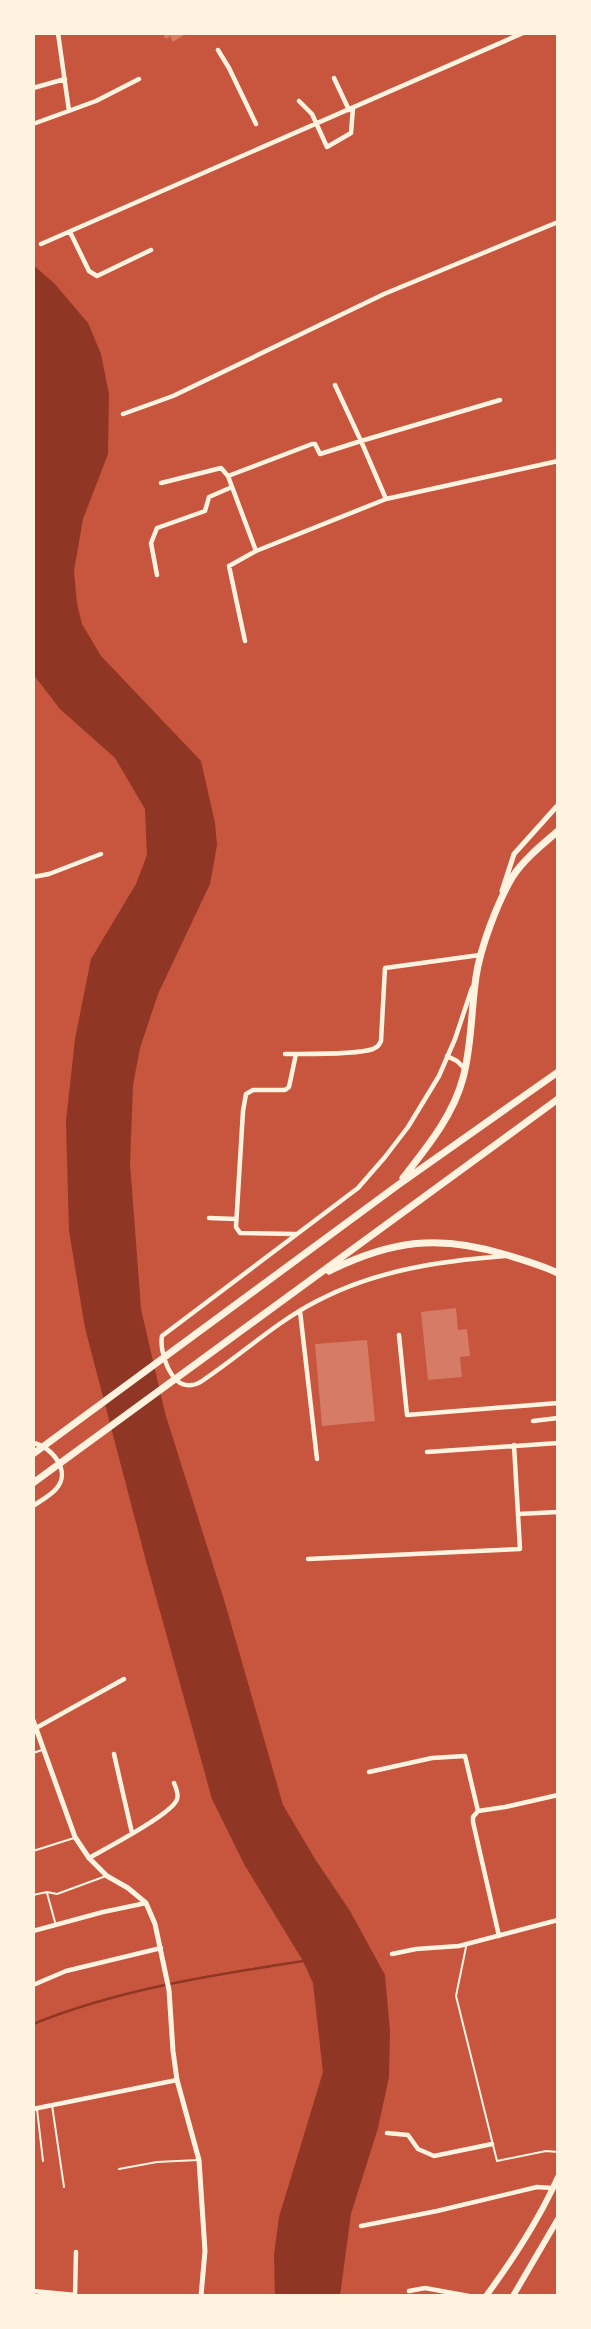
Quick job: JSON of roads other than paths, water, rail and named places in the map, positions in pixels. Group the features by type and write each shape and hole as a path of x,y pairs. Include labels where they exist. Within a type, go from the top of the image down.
{"highway":[{"path":"398,1185 444,1122 454,1102 465,1069 480,955 494,918 513,876 558,831"},
{"path":"33,1454 398,1185 556,1073"},
{"path":"33,1483 557,1099"},
{"path":"310,1281 372,1252 402,1244 427,1242 466,1244 558,1273"}],"main road":[{"path":"486,2296 511,2262 558,2177"},
{"path":"513,2296 558,2219"}],"street":[{"path":"58,33 69,111"},
{"path":"41,244 523,33"},
{"path":"218,50 256,124"},
{"path":"299,101 312,114 327,147 351,133 351,109 334,78"},
{"path":"33,88 65,79"},
{"path":"33,124 96,101 139,79"},
{"path":"123,414 173,396 384,295 558,222"},
{"path":"70,232 89,271 97,276 151,250"},
{"path":"335,385 386,499"},
{"path":"228,476 312,444 315,444 320,454 500,400"},
{"path":"245,641 229,566 256,551 386,499 558,461"},
{"path":"161,483 221,468 228,476 256,551"},
{"path":"158,575 150,543 157,528 205,511 209,497 232,486"},
{"path":"494,918 514,854 558,805"},
{"path":"33,877 101,854"},
{"path":"285,1054 360,1051 378,1046 381,1041 385,968 480,955"},
{"path":"476,977 447,1056 425,1100 385,1157 358,1188 162,1336 160,1346 166,1366 180,1383 189,1386 202,1381 300,1311 363,1280 426,1265 510,1256"},
{"path":"296,1054 289,1087 285,1090 254,1090 246,1094 236,1219 240,1234 296,1234"},
{"path":"447,1056 465,1069"},
{"path":"209,1218 236,1219"},
{"path":"466,1244 471,1252 468,1259"},
{"path":"300,1311 317,1459"},
{"path":"400,1335 407,1415 558,1403"},
{"path":"533,1420 558,1418"},
{"path":"33,1443 43,1445 60,1464 61,1478 58,1488 33,1506"},
{"path":"427,1452 558,1443"},
{"path":"307,1559 520,1549 514,1445"},
{"path":"518,1514 558,1512"},
{"path":"36,1728 124,1679"},
{"path":"33,1720 75,1837 89,1858 107,1876 146,1903 155,1924 169,1990 177,2080 199,2160 205,2251 201,2296"},
{"path":"114,1754 132,1833"},
{"path":"369,1772 432,1758 465,1756 478,1811 473,1822 499,1936"},
{"path":"89,1858 166,1812 177,1802 174,1783"},
{"path":"478,1811 558,1794"},
{"path":"33,1931 146,1903"},
{"path":"392,1954 467,1944 558,1920"},
{"path":"33,1985 66,1971 161,1948"},
{"path":"35,2109 177,2080"},
{"path":"387,2133 408,2135 418,2149 434,2156 492,2144"},
{"path":"361,2226 537,2187 553,2188"},
{"path":"33,2291 75,2296 76,2252"},
{"path":"409,2291 425,2288 469,2296"}],"lane":[{"path":"33,1753 43,1749"},
{"path":"33,1851 75,1837"},
{"path":"33,1895 47,1892 57,1894 107,1876"},
{"path":"47,1892 55,1924"},
{"path":"467,1944 456,1996 497,2161 546,2151 558,2152"},
{"path":"52,2105 64,2187"},
{"path":"35,2109 43,2161"},
{"path":"120,2169 156,2162 199,2160"}],"waterway":[{"path":"33,2024 133,1992 304,1961"}]}
